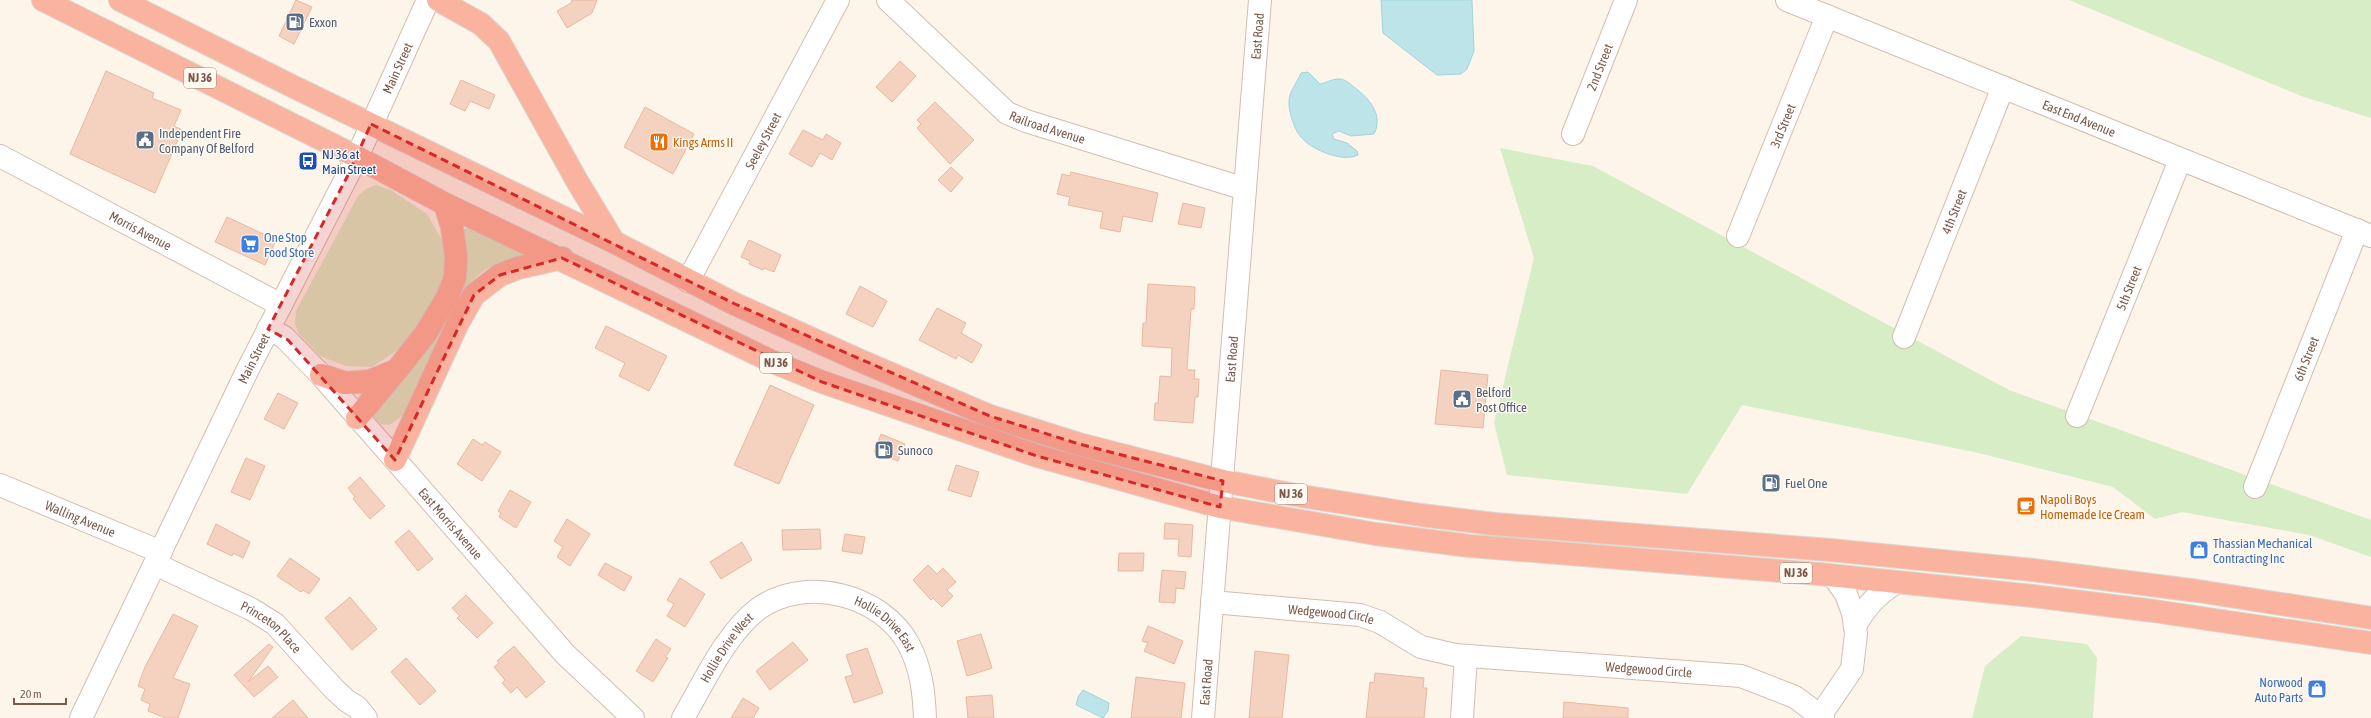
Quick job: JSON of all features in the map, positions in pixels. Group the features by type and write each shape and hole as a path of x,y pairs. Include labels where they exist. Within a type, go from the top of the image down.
{"highway":[{"name":"NJ 36","path":"43,0 357,157 445,204 562,258 773,362 822,382 1036,456 1220,507 1376,534 1470,546 1834,576 1895,584 2033,596 2154,611 2371,643"},
{"name":"NJ 36","path":"120,0 614,242 688,281 861,361 990,416 1079,444 1223,481 1302,496 1487,523 1830,550 2033,570 2198,591 2371,618"},
{"path":"438,0 481,24 499,41 577,181 614,242"},
{"path":"357,418 426,333 448,296 455,277 456,256 452,226 445,204"},
{"path":"395,460 458,322 474,295 500,275 518,268 562,258"},
{"path":"321,375 345,383 370,380 396,370"}],"street":[{"name":"Main Street","path":"81,718 268,330 357,157 428,0"},
{"name":"Seeley Street","path":"688,281 838,0"},
{"name":"Railroad Avenue","path":"888,0 1007,113 1026,121 1245,189"},
{"name":"East Road","path":"1203,718 1260,0"},
{"name":"2nd Street","path":"1573,134 1626,0"},
{"name":"East End Avenue","path":"1787,0 2180,160 2364,233"},
{"name":"3rd Street","path":"1738,236 1827,16"},
{"name":"4th Street","path":"1904,337 2003,87"},
{"name":"Morris Avenue","path":"0,156 281,305"},
{"name":"5th Street","path":"2077,416 2180,160"},
{"name":"6th Street","path":"2255,487 2364,233"},
{"name":"East Morris Avenue","path":"268,330 284,337 321,375 564,654 633,718"},
{"name":"Walling Avenue","path":"0,486 158,558"},
{"name":"Princeton Place","path":"158,558 251,609 275,624 334,689 347,701 357,707 366,718"},
{"name":"Wedgewood Circle","path":"1212,602 1360,615 1380,622 1421,647 1466,656 1742,676 1795,697 1822,717 1852,669 1855,626 1853,613 1846,594 1834,576"},
{"name":"Wedgewood Circle","path":"1855,626 1867,606 1885,590 1895,584"},
{"name":"Hollie Drive East","path":"788,597 813,592 842,595 860,601 884,616 902,635 917,664 922,683 925,718"},
{"name":"Hollie Drive West","path":"683,718 741,625 760,608 788,597"},
{"path":"1462,718 1466,656"}],"highlighted area":[{"path":"371,124 735,304 990,416 1079,444 1223,481 1220,507 1037,456 822,382 562,258 500,275 474,295 395,460 288,340 268,329 348,175"}],"green space":[{"path":"2069,0 2371,0 2371,118 2301,96"},
{"path":"1500,148 1593,166 2009,390 2371,520 2371,557 2309,535 2182,512 2155,519 2113,487 1974,452 1742,405 1687,494 1507,475 1494,423 1534,258"},
{"path":"376,185 391,190 427,214 442,240 446,255 444,285 405,345 372,367 346,366 320,356 299,334 295,324 296,311 358,196 366,189"},
{"path":"468,228 527,256 507,261 485,270 478,275 464,290 460,288 463,232 464,229"},
{"path":"442,320 446,322 402,416 389,425 381,424 373,416 374,407"},
{"path":"2021,636 2087,644 2097,658 2093,718 1972,718 1985,666"}],"water":[{"path":"1381,0 1472,0 1474,51 1467,69 1461,74 1437,75 1383,33"},
{"path":"1308,72 1320,84 1336,79 1345,80 1360,91 1370,102 1376,114 1377,120 1377,127 1374,134 1351,136 1339,131 1332,134 1334,139 1347,143 1357,151 1358,155 1344,157 1327,154 1305,142 1294,126 1291,117 1289,100 1291,92 1301,73"},
{"path":"1083,690 1109,703 1108,711 1103,718 1076,705 1078,697"}],"building":[{"name":"Exxon","path":"296,0 312,7 294,44 279,36"},
{"path":"572,0 597,0 592,13 567,28 557,11 571,3"},
{"path":"900,61 916,76 892,102 876,87"},
{"path":"106,71 154,93 152,98 181,110 174,126 182,130 155,193 70,154"},
{"path":"461,80 495,95 489,109 470,101 465,111 450,104"},
{"path":"935,102 974,140 950,164 917,128 921,124 917,120"},
{"path":"645,107 694,134 673,174 624,147"},
{"path":"803,130 823,140 826,134 841,143 832,160 820,153 812,167 789,154"},
{"path":"951,167 963,178 951,192 938,180"},
{"path":"1071,172 1158,193 1152,222 1123,216 1120,232 1100,228 1103,212 1068,205 1070,197 1057,194 1062,174 1070,176"},
{"path":"1183,203 1205,208 1201,228 1178,224"},
{"path":"227,217 276,240 265,265 215,242"},
{"path":"749,240 781,255 774,272 764,268 763,270 749,264 750,261 741,257"},
{"path":"1148,284 1195,287 1194,309 1191,309 1187,370 1195,370 1194,379 1199,379 1198,397 1195,397 1193,423 1154,420 1155,403 1158,403 1160,376 1171,377 1172,348 1142,346 1143,323 1146,323"},
{"path":"860,286 887,301 873,327 846,314"},
{"path":"937,308 966,323 961,333 982,345 972,363 958,355 956,359 919,340"},
{"path":"606,326 667,356 649,391 619,376 625,363 595,348"},
{"name":"Belford Post Office","path":"1441,370 1488,375 1483,428 1435,424"},
{"path":"770,385 814,405 779,484 734,465"},
{"path":"278,393 298,403 284,429 264,419"},
{"path":"881,434 905,444 898,461 874,452"},
{"path":"473,439 482,445 485,442 501,452 482,481 457,464"},
{"path":"246,458 265,466 250,500 231,492"},
{"path":"956,465 979,472 971,497 948,490"},
{"path":"360,477 385,506 370,519 353,499 355,497 348,488"},
{"path":"510,490 531,502 516,528 499,517 501,513 498,511"},
{"path":"567,519 590,534 570,566 557,557 563,547 554,541"},
{"path":"1165,523 1193,525 1191,557 1178,556 1179,539 1164,539"},
{"path":"216,524 250,542 243,558 233,553 232,556 207,544"},
{"path":"820,529 821,549 783,550 782,530"},
{"path":"409,530 433,559 418,571 395,542"},
{"path":"845,534 865,537 862,554 842,551"},
{"path":"742,542 752,560 721,579 710,562"},
{"path":"1119,553 1144,553 1143,571 1118,571"},
{"path":"290,558 320,579 309,594 303,590 301,592 277,576"},
{"path":"605,563 632,577 624,591 598,575"},
{"path":"928,565 937,574 943,568 956,582 947,590 953,596 942,607 933,598 931,600 913,580"},
{"path":"1162,570 1186,572 1184,589 1176,588 1175,603 1159,602"},
{"path":"680,578 705,594 685,627 667,616 674,604 667,600"},
{"path":"466,595 493,623 477,638 457,618 460,616 452,608"},
{"path":"350,597 377,629 352,650 325,618"},
{"path":"173,614 198,626 173,678 190,684 178,718 166,718 148,711 150,704 141,700 145,689 138,686 145,667"},
{"path":"1148,626 1183,641 1174,664 1144,651 1148,643 1142,641"},
{"path":"981,634 992,668 967,676 957,641"},
{"path":"656,639 671,649 665,657 668,658 653,682 636,671"},
{"path":"793,642 808,660 770,690 756,671"},
{"path":"269,644 273,647 248,682 268,666 278,677 254,697 234,675"},
{"path":"514,646 545,682 526,698 517,687 511,693 502,683 505,680 494,667 499,663 497,661"},
{"path":"867,648 883,693 854,703 845,677 853,675 846,655"},
{"path":"1255,651 1289,655 1282,718 1249,718"},
{"path":"406,658 436,691 420,705 391,672"},
{"path":"1375,673 1424,678 1423,688 1427,688 1424,718 1366,718 1370,682 1374,683"},
{"path":"1136,677 1185,683 1181,718 1131,718"},
{"path":"992,695 994,718 968,718 966,697"},
{"path":"743,698 759,708 753,718 731,718"},
{"path":"293,700 308,718 272,718"},
{"path":"1564,702 1628,708 1628,718 1563,718"}],"place":[{"name":"Exxon","path":"295,22"},
{"name":"Independent Fire Company Of Belford","path":"145,140"},
{"name":"Kings Arms II","path":"659,142"},
{"name":"NJ 36 at Main Street","path":"308,161"},
{"name":"One Stop Food Store","path":"250,244"},
{"name":"Belford Post Office","path":"1462,399"},
{"name":"Sunoco","path":"884,450"},
{"name":"Fuel One","path":"1771,483"},
{"name":"Napoli Boys Homemade Ice Cream","path":"2026,506"},
{"name":"Thassian Mechanical Contracting Inc","path":"2199,550"},
{"name":"Norwood Auto Parts","path":"2317,689"}]}
